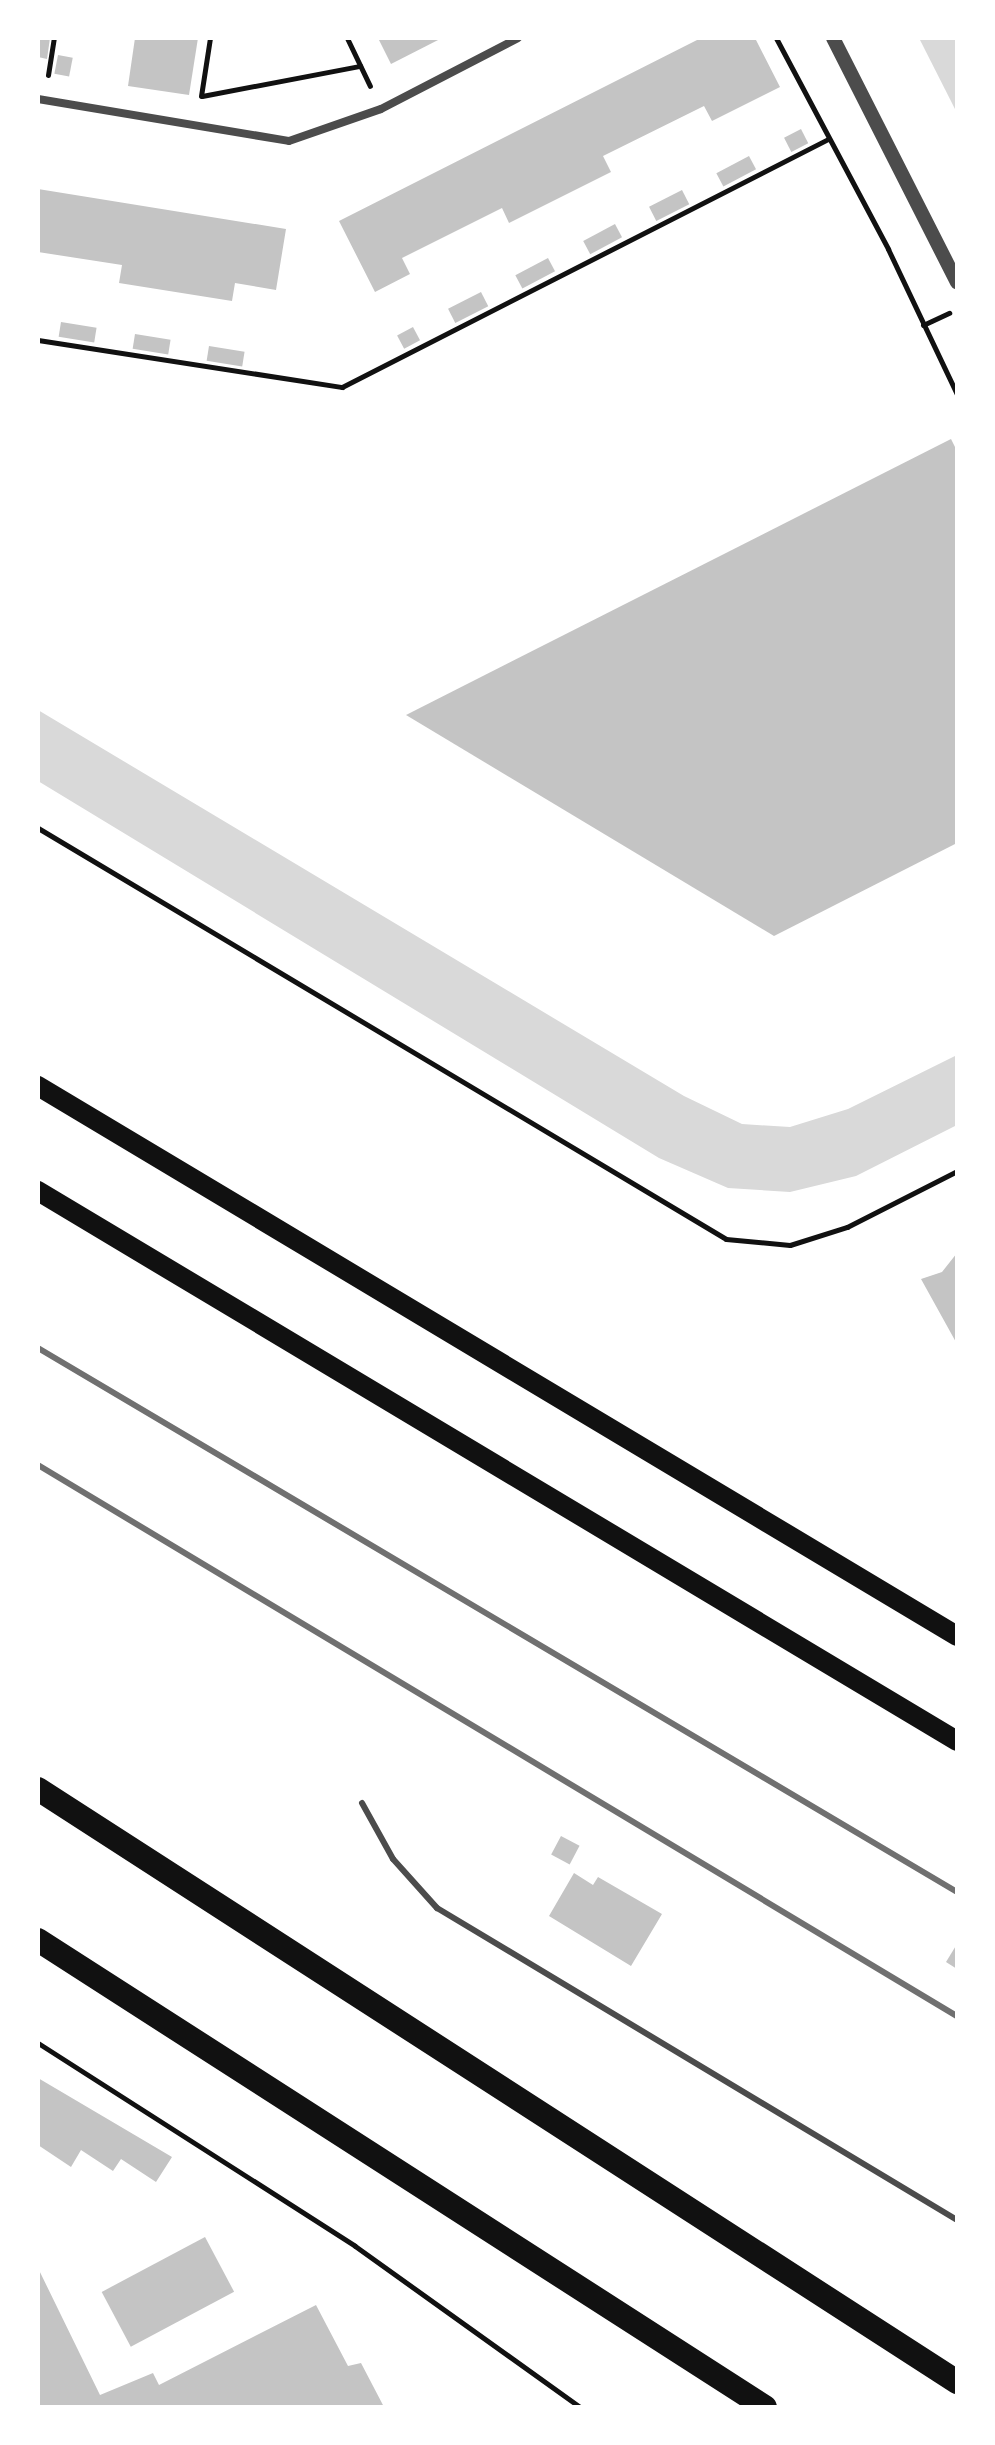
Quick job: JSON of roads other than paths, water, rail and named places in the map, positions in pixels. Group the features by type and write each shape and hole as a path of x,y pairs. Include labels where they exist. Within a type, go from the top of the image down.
{"highway":[{"path":"38,1789 957,2382"},
{"path":"38,1940 765,2407"}],"main road":[{"path":"38,1086 957,1636"},
{"path":"38,1191 957,1741"}],"street":[{"path":"38,99 289,141 381,109 518,38"},
{"path":"833,38 957,282"}],"lane":[{"path":"362,1803 393,1859 437,1908 957,2220"}],"railway":[{"path":"38,1348 957,1892"},
{"path":"38,1465 957,2016"}]}
